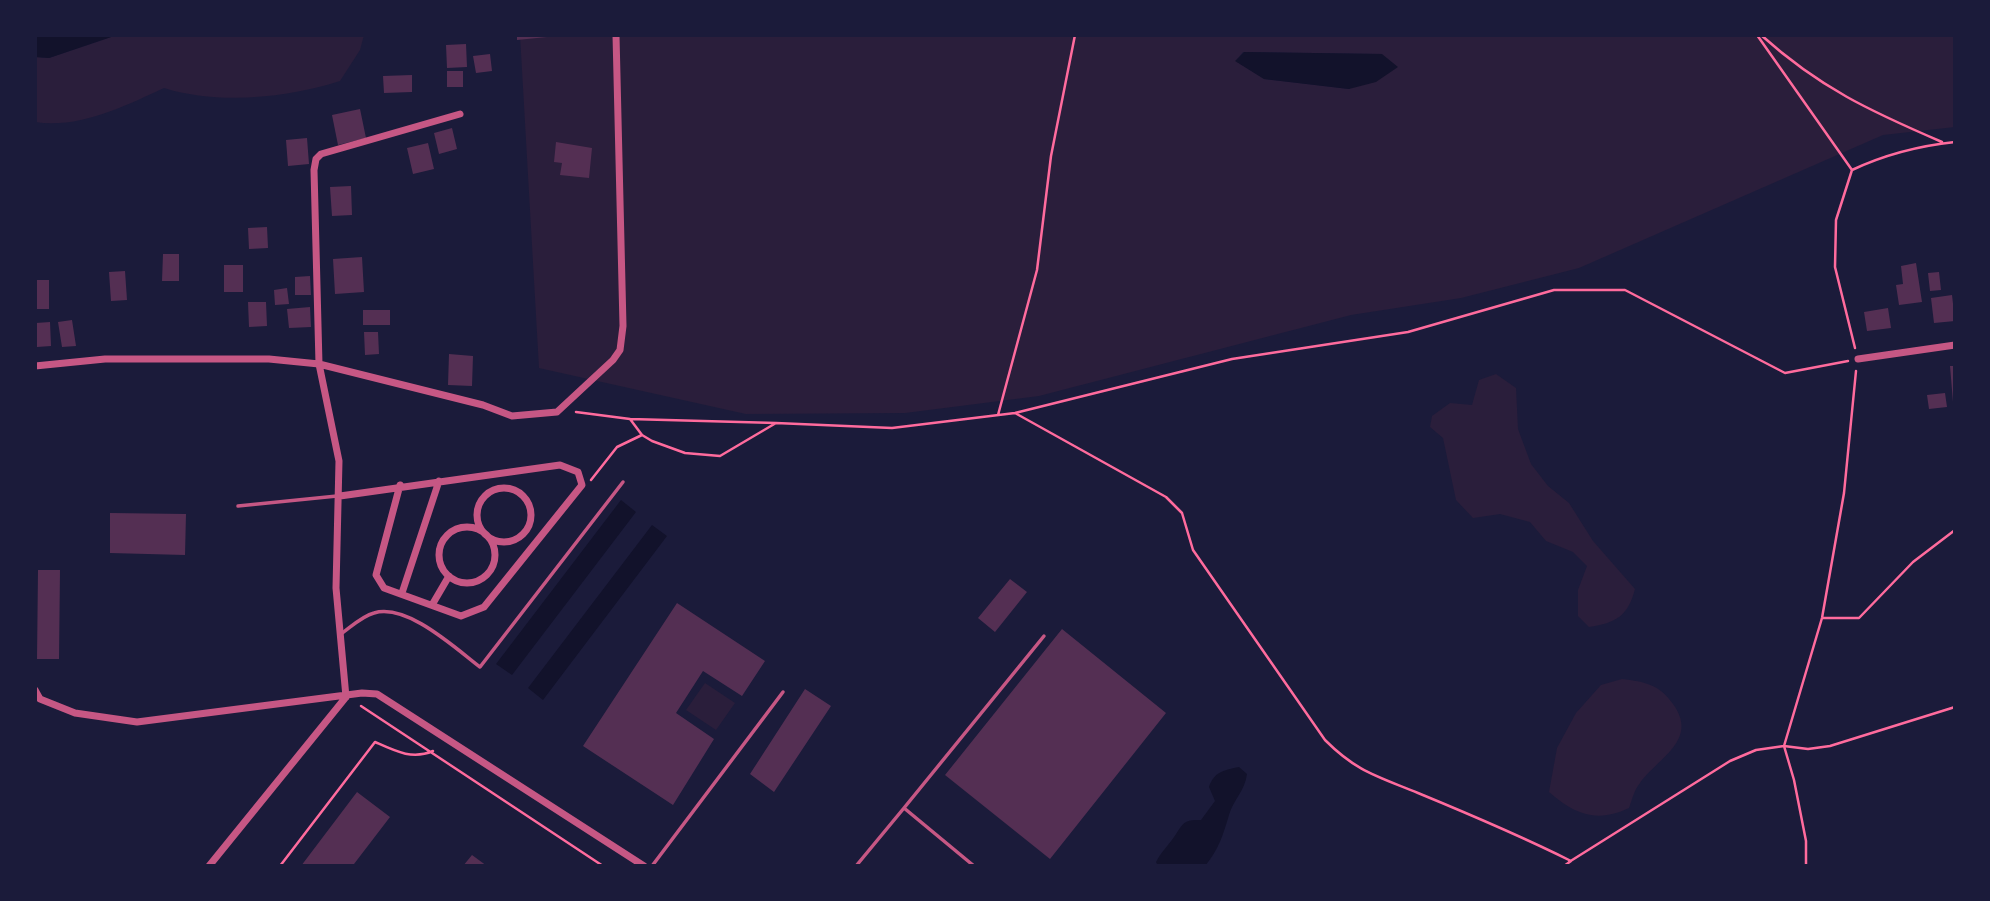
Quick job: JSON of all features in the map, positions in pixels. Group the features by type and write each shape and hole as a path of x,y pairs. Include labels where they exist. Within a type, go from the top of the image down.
{"street":[{"path":"35,366 105,359 210,358 319,364 483,405 512,416 557,412 613,360 620,350 623,326 617,35"},
{"path":"209,866 346,697 336,588 340,496 336,436 319,364 315,284 316,159 321,154 460,114"},
{"path":"1858,359 1955,345"},
{"path":"340,496 400,485 560,466 578,472 582,485 484,607 460,616 384,588 376,575 400,485"},
{"path":"402,593 439,481"},
{"path":"485,534 463,527 449,534 439,555 449,576 471,582 491,570 494,547 485,534 477,513 483,499 502,488 523,495 531,516 520,536 506,542 485,534"},
{"path":"432,605 449,576"},
{"path":"35,690 38,699 75,713 137,722 377,695 644,866"}],"lane":[{"path":"340,636 372,613 399,614 417,621 480,667 623,482"},
{"path":"238,506 340,496"},
{"path":"856,866 1044,636"},
{"path":"652,866 783,692"},
{"path":"904,808 974,866"}],"path":[{"path":"998,416 1037,270 1051,156 1074,35"},
{"path":"1759,35 1798,68 1866,110 1945,143"},
{"path":"1759,35 1852,170"},
{"path":"1806,866 1806,841 1784,746 1822,618 1844,493 1858,359 1835,267 1836,220 1852,170 1883,155 1955,142"},
{"path":"557,412 630,419 892,428 998,416 1232,359 1408,332 1554,290 1625,290 1785,373 1858,359"},
{"path":"1015,413 1166,497 1182,513 1193,550 1325,740 1343,758 1370,775 1417,792 1571,861"},
{"path":"630,419 642,435 685,453 720,456 776,423"},
{"path":"582,485 596,477 617,447 642,435"},
{"path":"1822,618 1859,618 1913,562 1955,530"},
{"path":"346,697 433,751 603,866"},
{"path":"1564,866 1730,761 1756,750 1784,746 1830,747 1955,707"},
{"path":"280,866 375,741 397,752 420,756 433,751"}],"shaded area":[{"path":"35,35 117,35 49,58 35,57"},
{"path":"117,35 364,35 360,50 340,81 319,87 275,95 230,98 164,88 118,109 85,119 35,122 35,57 49,58"},
{"path":"520,35 1955,35 1955,127 1883,135 1579,268 1461,298 1351,315 1039,396 905,413 746,414 539,368","holes":["1243,52 1382,54 1349,89 1264,79 1236,61"]},
{"path":"1244,52 1382,54 1398,67 1376,82 1349,89 1264,79 1235,61"},
{"path":"1496,374 1516,388 1518,429 1531,464 1548,486 1569,503 1593,541 1635,589 1629,606 1614,620 1589,627 1578,616 1578,590 1587,566 1573,552 1546,541 1530,522 1500,514 1473,518 1456,500 1443,438 1430,427 1432,416 1450,403 1472,405 1479,380"},
{"path":"621,500 636,512 512,675 496,664"},
{"path":"652,525 667,536 543,700 528,688"},
{"path":"1622,679 1651,685 1668,697 1680,717 1679,738 1638,786 1629,808 1607,815 1587,814 1568,806 1549,792 1557,748 1576,713 1601,685"},
{"path":"705,683 735,703 716,730 686,710"},
{"path":"1239,767 1247,774 1246,780 1210,860 1205,866 1158,866 1158,858 1182,826 1190,820 1201,820 1215,801 1209,787 1214,778 1224,771"}],"building":[{"path":"517,35 547,35 547,37 517,40"},
{"path":"466,44 467,67 447,68 446,45"},
{"path":"490,54 492,71 476,73 473,56"},
{"path":"447,71 463,71 463,87 447,87"},
{"path":"412,75 412,92 384,93 383,76"},
{"path":"360,109 366,138 338,145 332,115"},
{"path":"452,128 457,149 439,154 434,133"},
{"path":"307,138 309,164 288,166 286,140"},
{"path":"556,142 592,148 589,178 560,175 562,163 554,162"},
{"path":"428,143 434,169 413,174 407,148"},
{"path":"351,186 352,215 332,216 330,187"},
{"path":"267,227 268,248 249,249 248,228"},
{"path":"163,254 179,254 179,281 162,281"},
{"path":"362,257 364,292 335,294 333,259"},
{"path":"1916,263 1922,302 1899,305 1896,285 1903,284 1901,266"},
{"path":"224,265 243,265 243,292 224,292"},
{"path":"125,271 127,300 111,301 109,272"},
{"path":"1939,272 1941,290 1930,291 1928,273"},
{"path":"310,276 311,295 295,295 295,277"},
{"path":"35,280 49,280 49,309 35,309"},
{"path":"287,288 289,304 275,305 274,290"},
{"path":"1952,295 1955,321 1934,323 1931,298"},
{"path":"248,302 266,302 267,326 249,327"},
{"path":"310,307 311,327 289,328 287,309"},
{"path":"1888,308 1891,328 1867,331 1864,312"},
{"path":"363,310 390,310 390,325 363,325"},
{"path":"72,320 76,346 62,347 58,322"},
{"path":"50,322 51,346 37,347 36,323"},
{"path":"364,332 378,332 379,354 365,355"},
{"path":"449,354 473,356 472,386 448,385"},
{"path":"1950,366 1955,366 1955,402 1953,402"},
{"path":"1945,393 1947,407 1929,409 1927,395"},
{"path":"110,513 186,514 185,555 110,553"},
{"path":"38,570 60,570 59,659 37,659"},
{"path":"1010,579 1027,592 995,632 978,618"},
{"path":"677,603 765,661 742,696 703,671 676,713 714,739 673,805 583,746"},
{"path":"1062,629 1166,713 1050,859 945,775"},
{"path":"805,689 831,706 774,792 750,774"},
{"path":"357,792 390,817 354,864 356,866 301,866"},
{"path":"472,855 487,866 463,866"}]}
